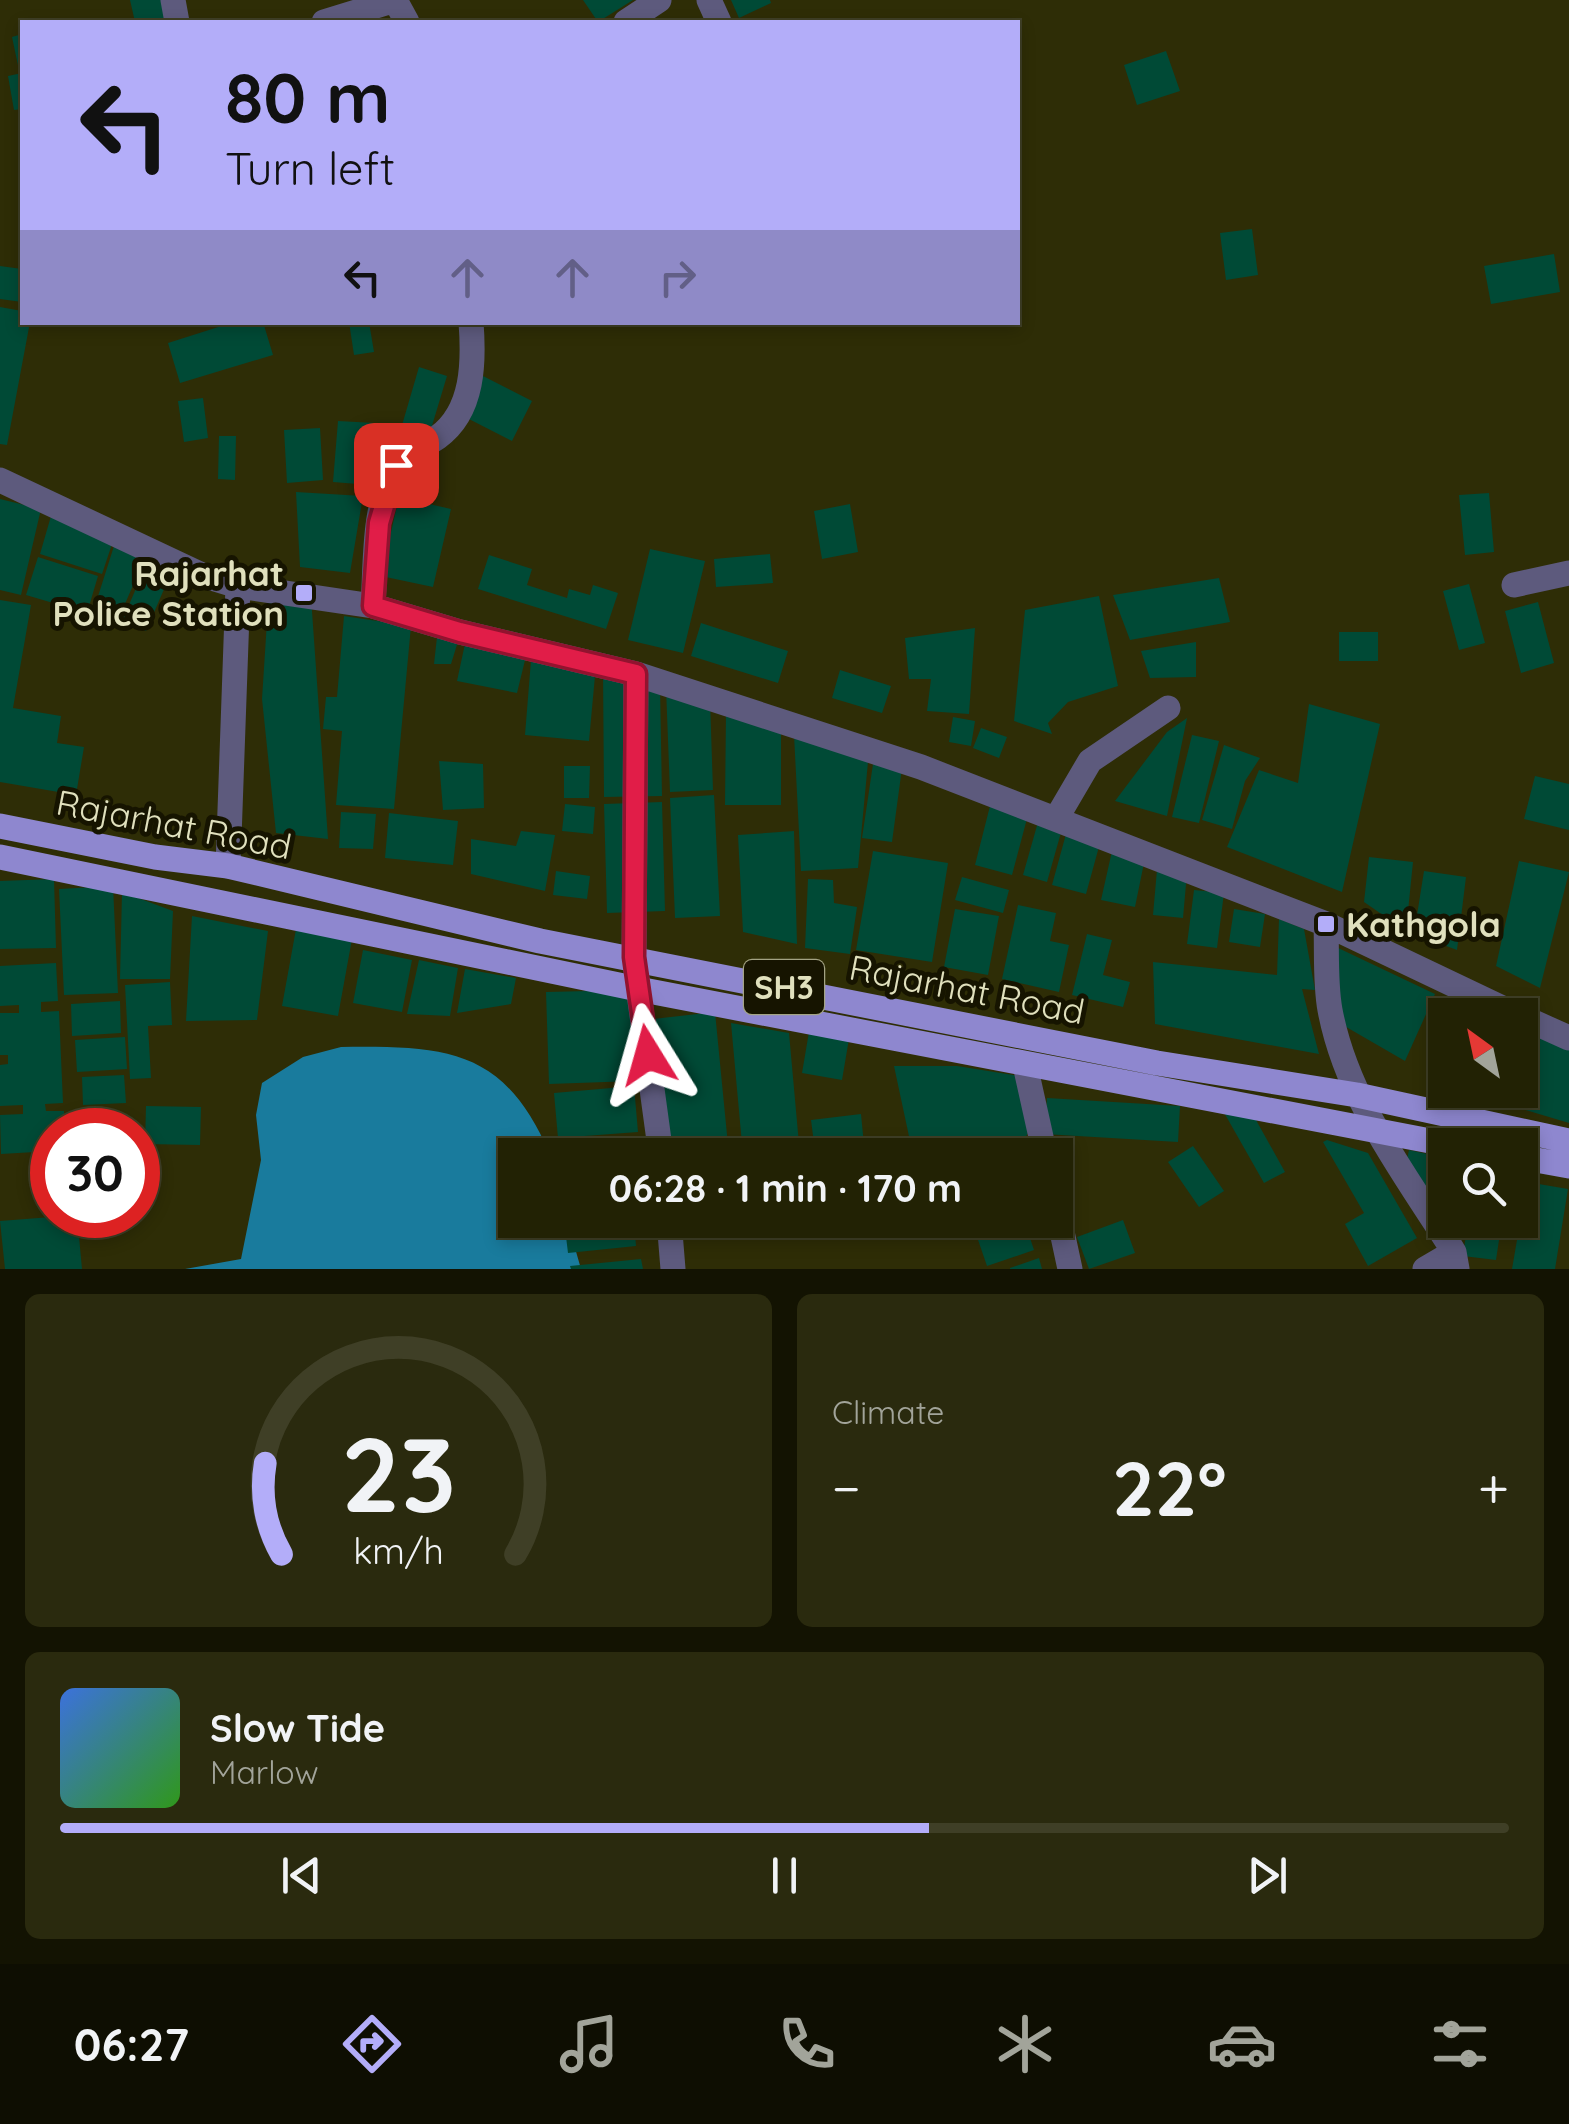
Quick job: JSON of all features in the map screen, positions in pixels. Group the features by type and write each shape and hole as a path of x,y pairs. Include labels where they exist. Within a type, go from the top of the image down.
{"main road":[{"name":"Rajarhat Road","path":"0,826 155,857 228,866 540,940 1157,1063 1357,1096 1569,1140"},
{"name":"Rajarhat Road","path":"0,857 638,989 1428,1141"},
{"path":"1538,1160 1569,1166"}],"street":[{"path":"330,20 395,0 405,20"},
{"path":"629,20 660,0"},
{"path":"373,606 384,496 396,465 440,435 466,396 472,377 471,325"},
{"path":"0,480 158,556 238,586 373,606 460,632 636,674 809,728 1056,818 1326,924 1480,998"},
{"path":"1514,585 1569,573"},
{"path":"228,866 238,586"},
{"path":"636,674 634,957 660,1138"},
{"path":"1056,818 1090,761 1168,708"},
{"path":"1326,924 1329,1007 1357,1096 1456,1260 1424,1269"},
{"path":"1538,1025 1569,1038"},
{"path":"1025,1065 1041,1138"},
{"path":"671,1238 674,1269"},
{"path":"1063,1238 1070,1269"}],"water":[{"path":"341,1047 412,1048 468,1060 492,1074 513,1093 541,1138 498,1138 498,1238 572,1238 581,1269 185,1269 241,1259 261,1160 256,1115 262,1083 303,1057"}],"building":[{"path":"130,0 166,0 171,20 135,20"},
{"path":"583,0 633,0 601,20 597,20"},
{"path":"731,0 770,0 771,3 739,18"},
{"path":"20,35 19,70 12,37"},
{"path":"1166,51 1180,91 1137,105 1124,65"},
{"path":"20,73 20,109 14,110 8,76"},
{"path":"1252,229 1258,275 1226,280 1220,233"},
{"path":"1554,254 1560,292 1491,304 1484,266"},
{"path":"0,266 20,269 20,302 0,299"},
{"path":"0,307 20,311 20,325 29,325 7,445 0,444"},
{"path":"225,325 264,325 273,355 180,383 168,343"},
{"path":"349,325 370,325 374,352 354,355"},
{"path":"419,367 447,376 428,439 400,432"},
{"path":"483,376 532,401 512,441 463,416"},
{"path":"203,398 208,438 184,442 178,401"},
{"path":"338,421 375,423 370,485 333,482"},
{"path":"320,428 323,480 287,483 284,430"},
{"path":"219,436 236,436 235,480 218,479"},
{"path":"296,492 363,496 350,573 300,567"},
{"path":"1489,493 1494,552 1465,555 1459,495"},
{"path":"399,497 451,509 433,587 381,576"},
{"path":"0,499 41,509 21,595 0,590"},
{"path":"850,504 858,552 822,559 814,511"},
{"path":"51,516 113,541 102,574 40,554"},
{"path":"114,546 144,560 118,620 93,612"},
{"path":"650,549 705,561 683,653 628,640"},
{"path":"770,554 773,583 716,587 714,559"},
{"path":"489,555 532,569 527,585 567,598 569,589 590,595 593,585 618,593 606,629 478,589"},
{"path":"38,557 98,576 87,613 26,595"},
{"path":"147,563 171,573 146,631 122,621"},
{"path":"1219,578 1230,622 1130,640 1113,595"},
{"path":"1469,584 1485,643 1459,650 1443,591"},
{"path":"269,590 311,597 328,839 276,833 262,699"},
{"path":"1099,596 1118,686 1068,702 1048,723 1052,734 1014,721 1025,610"},
{"path":"0,600 31,605 13,708 61,716 57,743 84,747 76,795 0,782"},
{"path":"1538,602 1554,663 1521,673 1505,611"},
{"path":"344,616 411,626 394,809 336,805 342,731 323,729 326,697 337,697"},
{"path":"701,623 788,651 778,683 691,656"},
{"path":"438,628 460,635 451,664 434,664"},
{"path":"975,628 969,714 927,711 931,679 909,679 905,638"},
{"path":"1339,632 1378,632 1378,661 1339,661"},
{"path":"466,639 527,652 517,693 457,681"},
{"path":"1196,642 1196,677 1150,678 1141,651"},
{"path":"531,660 596,665 589,741 525,735"},
{"path":"840,670 891,686 882,713 832,698"},
{"path":"603,671 660,685 662,796 604,797"},
{"path":"666,688 710,700 713,790 670,792"},
{"path":"1309,704 1380,724 1342,892 1227,847 1259,770 1298,783"},
{"path":"726,712 781,729 781,805 725,805"},
{"path":"953,717 975,721 971,746 949,742"},
{"path":"1187,718 1167,816 1115,801 1167,732"},
{"path":"981,728 1007,737 999,758 973,748"},
{"path":"794,735 868,762 858,868 801,871"},
{"path":"1192,735 1219,741 1199,823 1172,817"},
{"path":"1224,745 1260,758 1245,781 1232,829 1202,820"},
{"path":"439,761 483,764 484,808 443,810"},
{"path":"873,764 902,768 892,842 862,838"},
{"path":"564,766 590,766 589,798 564,798"},
{"path":"1535,776 1569,784 1569,830 1524,819"},
{"path":"714,795 720,916 675,918 670,798"},
{"path":"662,802 665,911 607,913 604,804"},
{"path":"991,802 1029,811 1012,875 975,865"},
{"path":"565,804 595,807 593,834 562,831"},
{"path":"341,812 376,814 373,849 339,848"},
{"path":"389,813 458,821 453,865 385,858"},
{"path":"1038,822 1062,829 1047,882 1023,875"},
{"path":"521,831 555,835 545,891 471,874 471,839 516,846"},
{"path":"794,831 797,944 743,932 738,835"},
{"path":"1066,834 1100,843 1086,894 1052,885"},
{"path":"873,851 948,863 932,962 856,950"},
{"path":"1112,851 1145,858 1135,907 1101,900"},
{"path":"1369,857 1413,862 1406,931 1364,902"},
{"path":"1519,861 1569,872 1540,988 1496,966"},
{"path":"1157,870 1187,873 1183,918 1153,915"},
{"path":"556,871 590,876 587,899 553,895"},
{"path":"1424,871 1466,877 1457,950 1414,934"},
{"path":"962,877 1009,890 1003,913 955,900"},
{"path":"54,879 56,948 0,949 0,881"},
{"path":"808,879 833,880 834,903 857,907 850,954 805,948"},
{"path":"113,886 118,993 64,995 59,889"},
{"path":"1194,890 1224,893 1217,948 1187,944"},
{"path":"122,892 173,911 170,979 120,979"},
{"path":"1018,905 1056,913 1050,941 1069,945 1059,992 1002,979"},
{"path":"955,909 999,916 988,975 944,967"},
{"path":"1234,909 1265,914 1260,947 1229,942"},
{"path":"192,916 268,931 257,1020 186,1021"},
{"path":"1279,919 1304,929 1315,990 1302,989 1319,1054 1155,1024 1153,962 1277,975"},
{"path":"296,929 352,939 338,1016 282,1006"},
{"path":"1087,934 1112,940 1103,975 1130,982 1123,1007 1072,995"},
{"path":"1334,946 1435,994 1428,998 1428,1010 1405,1061 1341,1024"},
{"path":"363,950 412,960 402,1012 353,1003"},
{"path":"419,960 458,968 450,1016 407,1014"},
{"path":"56,963 58,1001 41,1002 41,1012 59,1011 63,1103 30,1108 30,1152 1,1154 0,1115 23,1114 23,1105 0,1106 0,1065 8,1064 8,1055 0,1055 0,1013 19,1013 19,1005 0,1006 0,966"},
{"path":"465,969 516,978 511,1004 457,1013"},
{"path":"170,982 172,1025 148,1026 151,1078 130,1079 125,985"},
{"path":"632,990 634,1081 549,1084 546,992"},
{"path":"120,1001 121,1033 72,1036 71,1004"},
{"path":"715,1012 727,1138 664,1138 653,1019"},
{"path":"731,1023 789,1033 798,1138 741,1138"},
{"path":"810,1026 850,1033 842,1080 802,1073"},
{"path":"125,1037 127,1069 77,1072 75,1040"},
{"path":"1540,1037 1569,1050 1569,1123 1519,1108 1538,1108"},
{"path":"894,1066 957,1066 1025,1077 1032,1127 1025,1138 909,1138"},
{"path":"124,1075 126,1103 83,1105 82,1077"},
{"path":"634,1086 638,1132 558,1138 554,1093"},
{"path":"1047,1098 1180,1106 1178,1142 1044,1134"},
{"path":"201,1107 200,1145 160,1144 160,1108 146,1108"},
{"path":"1222,1109 1251,1111 1285,1172 1264,1183"},
{"path":"861,1114 863,1138 813,1138 811,1120"},
{"path":"1323,1142 1368,1153 1417,1238 1368,1266 1345,1224 1364,1213"},
{"path":"1193,1146 1224,1191 1199,1207 1168,1162"},
{"path":"1409,1150 1428,1154 1428,1195 1406,1163"},
{"path":"1538,1184 1568,1189 1555,1269 1512,1269 1517,1238 1538,1238"},
{"path":"30,1219 30,1238 79,1238 82,1269 5,1269 0,1221"},
{"path":"1123,1220 1135,1253 1089,1269 1077,1237"},
{"path":"566,1238 635,1238 636,1246 568,1253"},
{"path":"977,1238 1030,1238 1034,1250 987,1266"},
{"path":"1466,1238 1499,1238 1496,1260 1463,1256"},
{"path":"1039,1258 1042,1269 1010,1269 1010,1268"},
{"path":"641,1259 643,1269 570,1266"}],"place":[{"name":"Rajarhat Police Station","path":"304,593"},
{"name":"Kathgola","path":"1326,924"}],"route":[{"path":"396,465 379,523 373,606 460,632 636,674 634,957 648,1055"}]}
